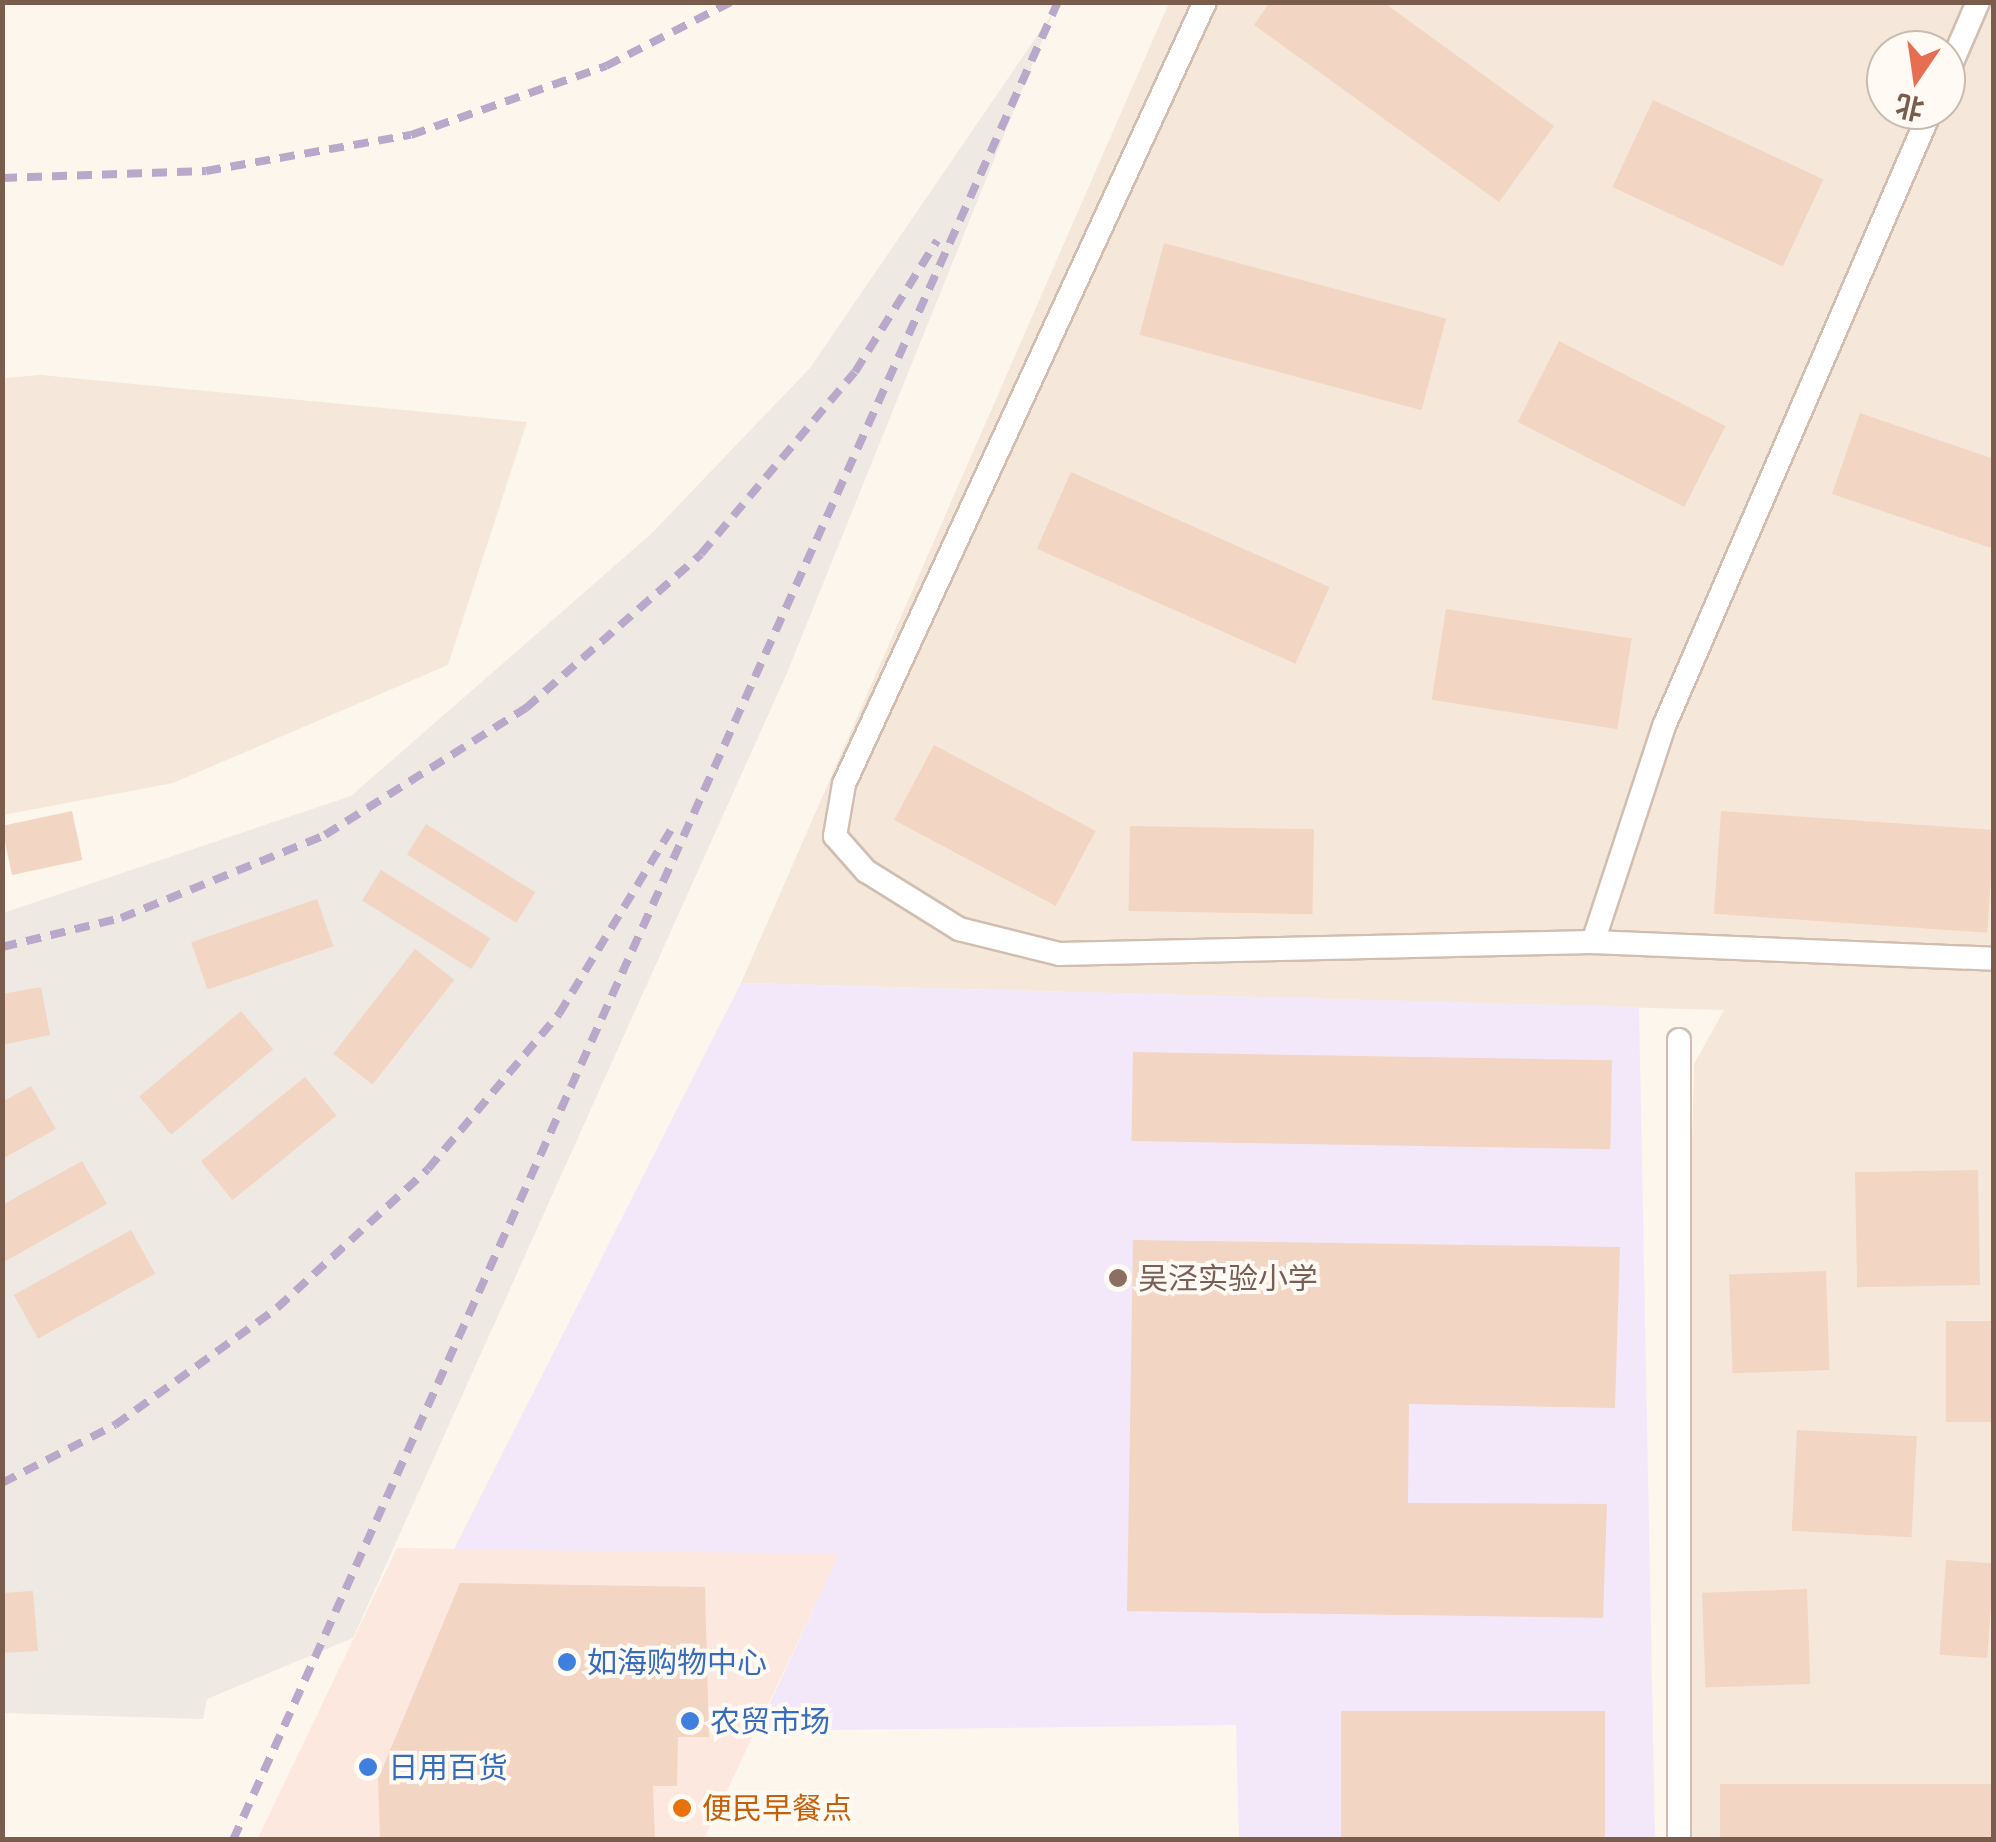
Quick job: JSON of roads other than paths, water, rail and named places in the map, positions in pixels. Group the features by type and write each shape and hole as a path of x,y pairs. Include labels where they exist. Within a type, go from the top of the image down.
{"lane":[{"path":"1206,2 844,784 835,836 866,871 959,928 1060,954 1593,942 1994,959"},
{"path":"1966,30 1978,2"},
{"path":"1593,942 1664,726 1922,130"},
{"path":"1679,1040 1679,1840"}],"railway":[{"path":"2,178 206,171 411,135 606,66 731,2"},
{"path":"233,1840 1058,2"},
{"path":"2,947 121,918 325,835 526,708 701,554 855,372 937,241"},
{"path":"2,1483 115,1425 277,1308 428,1169 559,1014 671,830"}],"place":[{"name":"吴泾实验小学","path":"1118,1278"},
{"name":"如海购物中心","path":"567,1662"},
{"name":"农贸市场","path":"690,1721"},
{"name":"日用百货","path":"368,1767"},
{"name":"便民早餐点","path":"682,1808"}]}
